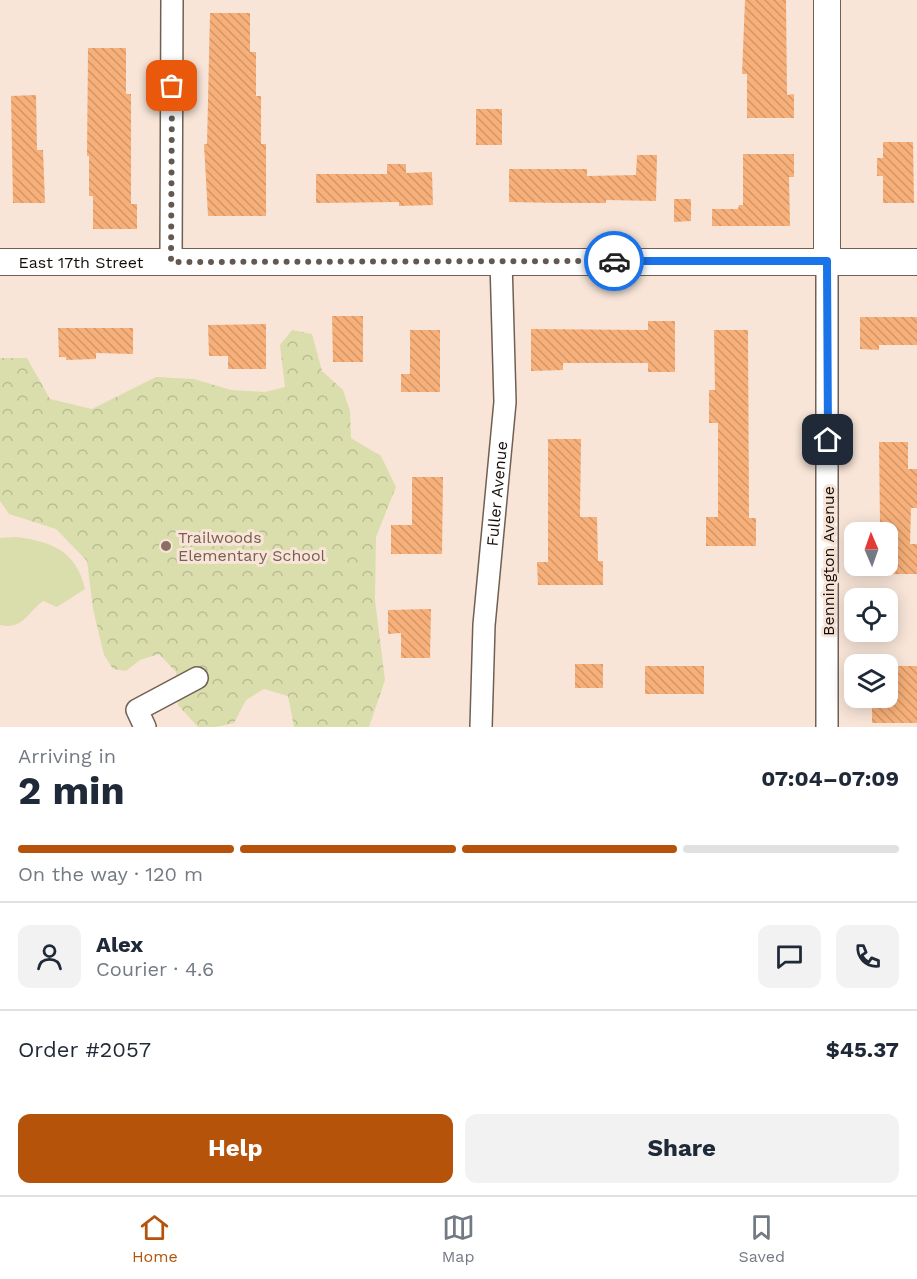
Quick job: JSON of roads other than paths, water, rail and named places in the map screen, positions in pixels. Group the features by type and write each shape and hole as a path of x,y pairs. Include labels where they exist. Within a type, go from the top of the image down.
{"street":[{"path":"171,262 172,0"},
{"name":"Bennington Avenue","path":"827,0 827,727"},
{"name":"Fuller Avenue","path":"481,727 484,625 505,402 501,261"},
{"name":"East 17th Street","path":"0,262 917,262"},
{"path":"141,718 197,678"}],"place":[{"name":"Trailwoods Elementary School","path":"166,546"}]}
